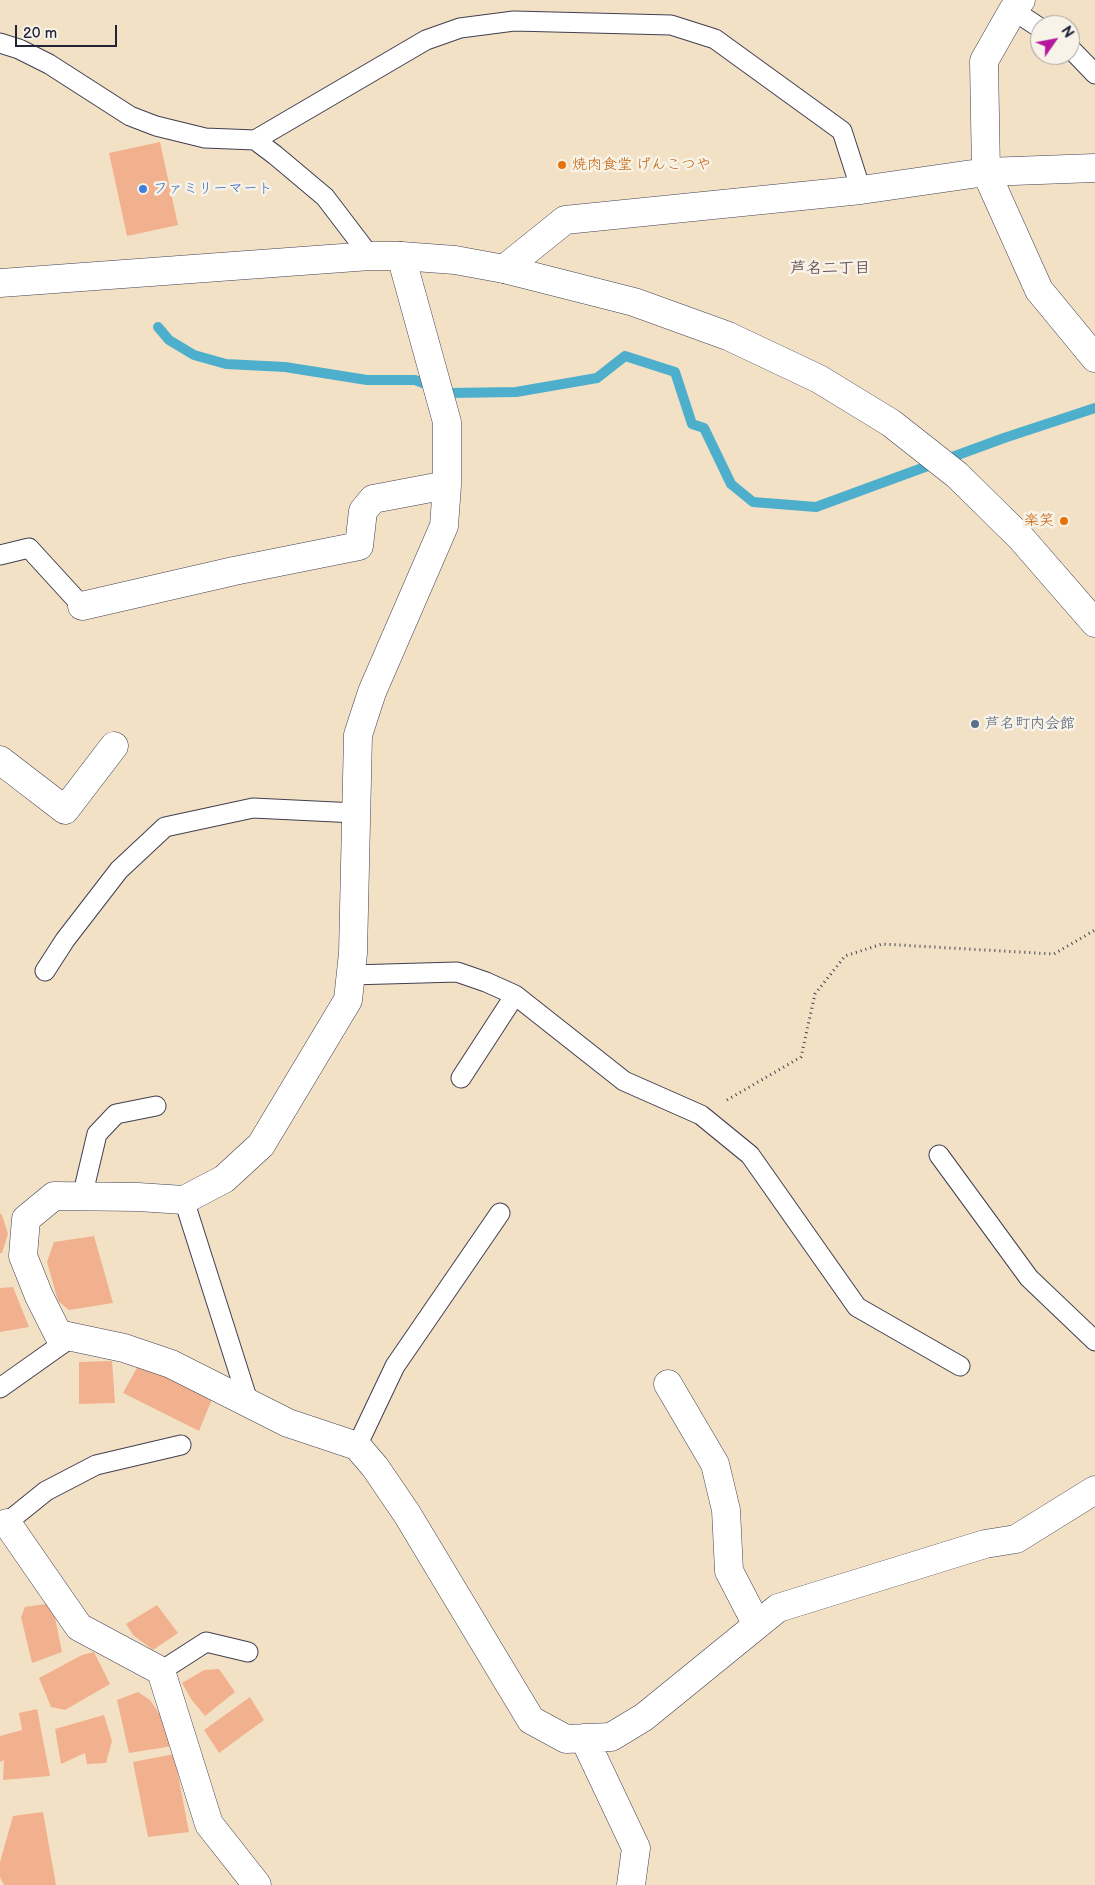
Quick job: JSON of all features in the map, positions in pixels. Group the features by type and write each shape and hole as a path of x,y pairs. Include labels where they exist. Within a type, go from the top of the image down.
{"street":[{"path":"1012,3 984,62 986,172 1039,290 1095,358"},
{"path":"504,269 565,220 861,190 986,172 1095,168"},
{"path":"0,283 370,256 401,256 455,260 504,269 634,302 728,336 819,379 891,423 958,475 1021,538 1095,623"},
{"path":"401,256 447,422 447,485 444,526 372,692 358,736 353,953 348,1000 261,1146 224,1179 184,1200 138,1197 54,1196 26,1219 11,1260 39,1296 58,1334 124,1348 171,1364 288,1423 357,1446 375,1467 407,1514 531,1720 566,1740 611,1736 644,1717 778,1608 985,1544 1016,1539 1095,1490"},
{"path":"82,606 234,571 359,546 363,511 373,499 447,485"},
{"path":"0,760 64,810 114,746"},
{"path":"668,1384 715,1464 726,1510 729,1571 757,1625"},
{"path":"3,1525 80,1627 161,1672 209,1824 257,1885"},
{"path":"584,1738 636,1848 632,1885"}],"lane":[{"path":"1012,3 1030,19"},
{"path":"0,43 19,49 49,64 130,116 206,138 255,140 426,40 460,28 514,21 671,25 715,39 842,131 861,190"},
{"path":"1080,58 1095,74"},
{"path":"255,140 325,197 370,256"},
{"path":"0,556 29,548 82,606"},
{"path":"45,971 65,940 119,870 164,827 253,808 356,813"},
{"path":"351,975 457,972 515,995 624,1081 701,1116 750,1155 857,1307 960,1366"},
{"path":"461,1078 515,995"},
{"path":"82,1197 97,1134 116,1114 156,1106"},
{"path":"939,1155 1029,1278 1095,1341"},
{"path":"184,1200 248,1402"},
{"path":"357,1446 395,1366 500,1213"},
{"path":"0,1388 72,1337"},
{"path":"3,1525 46,1491 96,1465 181,1445"},
{"path":"161,1672 206,1642 248,1652"}],"path":[{"path":"701,1116 801,1056 815,994 845,956 882,944 1054,954 1095,930"}],"building":[{"name":"ファミリーマート","path":"160,142 178,225 127,236 109,153"},
{"path":"0,1213 8,1234 2,1253 0,1253"},
{"path":"94,1236 113,1303 69,1310 58,1301 47,1262 54,1242"},
{"path":"13,1287 29,1327 0,1332 0,1288"},
{"path":"112,1361 115,1403 79,1404 79,1362"},
{"path":"139,1364 212,1399 199,1431 123,1393"},
{"path":"46,1604 54,1613 62,1652 32,1663 21,1617 25,1607"},
{"path":"157,1605 178,1633 153,1650 133,1635 126,1624"},
{"path":"94,1652 110,1684 65,1710 51,1707 39,1678 82,1655"},
{"path":"219,1669 235,1692 205,1716 191,1699 182,1683 204,1670"},
{"path":"138,1692 150,1700 171,1731 173,1746 129,1753 117,1700"},
{"path":"250,1697 264,1720 219,1753 204,1730"},
{"path":"37,1709 50,1776 3,1780 4,1760 0,1762 0,1736 22,1730 19,1713"},
{"path":"104,1715 112,1741 106,1763 87,1764 85,1753 61,1764 55,1729"},
{"path":"174,1754 189,1832 148,1837 133,1762"},
{"path":"43,1812 56,1885 4,1885 0,1877 0,1862 13,1816"}],"waterway":[{"path":"158,327 169,340 194,355 226,364 285,367 367,380 415,380 450,393 516,392 597,378 625,356 675,372 692,424 704,428 731,484 753,502 816,507 1004,438 1095,408"}],"place":[{"name":"焼肉食堂 げんこつや","path":"562,165"},
{"name":"ファミリーマート","path":"143,189"},
{"name":"楽笑","path":"1064,521"},
{"name":"芦名町内会館","path":"975,724"}],"district":[{"name":"芦名二丁目","path":"830,269"}]}
